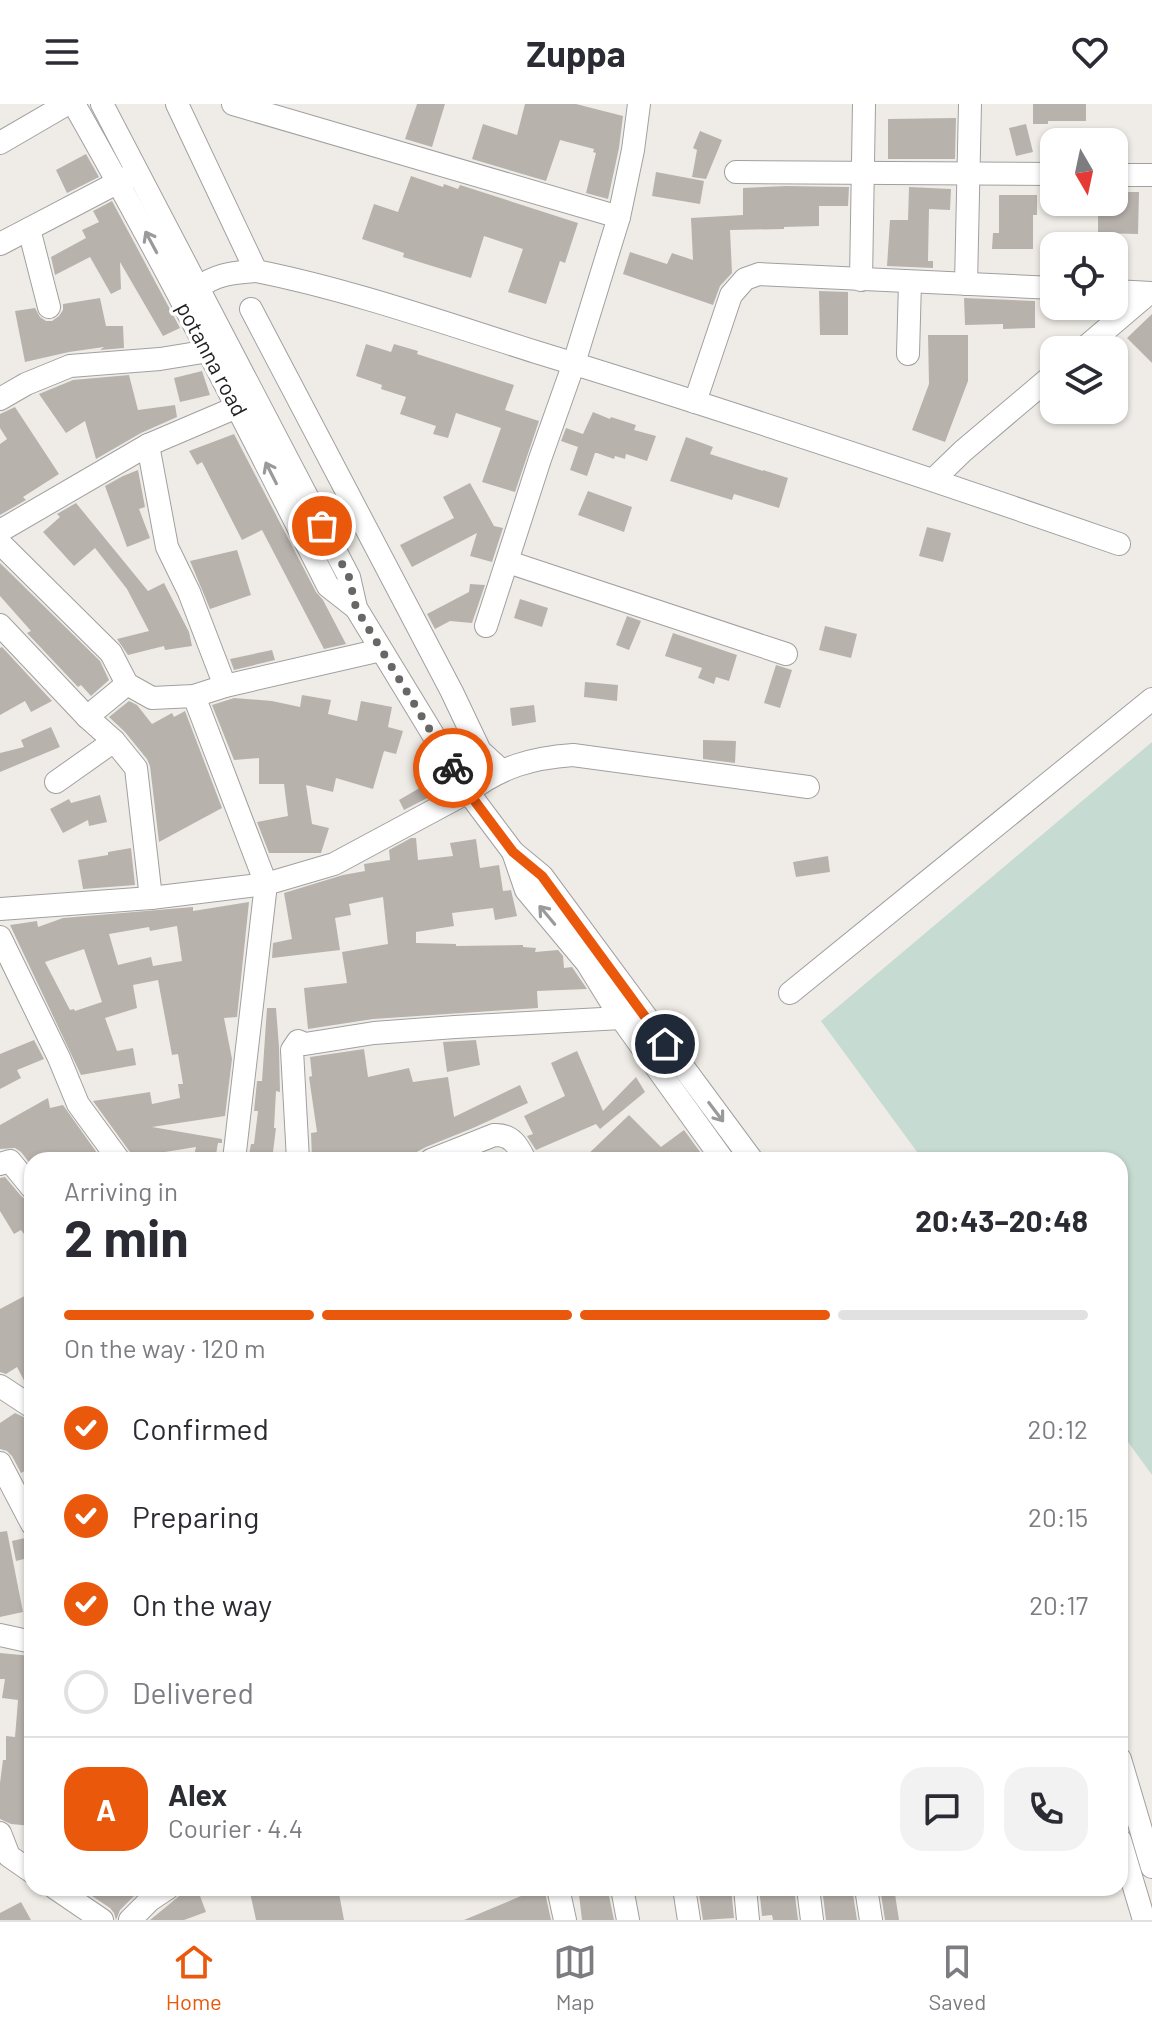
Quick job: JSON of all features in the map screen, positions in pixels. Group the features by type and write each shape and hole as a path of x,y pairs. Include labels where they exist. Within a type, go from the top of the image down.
{"street":[{"path":"0,143 67,104"},
{"name":"potanna road","path":"74,104 209,351 328,586 356,608"},
{"name":"potanna road","path":"102,104 139,172 210,281 349,577 356,608 381,650 488,779 526,890 587,963 621,1018 717,1152"},
{"path":"177,104 256,271"},
{"path":"233,104 619,217"},
{"path":"486,626 619,217 639,104"},
{"path":"861,280 864,104"},
{"path":"966,284 970,104"},
{"path":"0,244 139,172"},
{"path":"736,172 1040,174"},
{"path":"1128,175 1152,175"},
{"path":"29,229 49,307"},
{"path":"210,281 256,271 306,281 934,479 1119,544"},
{"path":"695,402 731,295 745,279 759,274 1040,287"},
{"path":"908,354 910,282"},
{"path":"1128,292 1151,293"},
{"path":"1099,336 1151,293"},
{"path":"251,309 446,681 480,751 488,779"},
{"path":"0,399 26,384 70,366 160,359 209,351"},
{"path":"934,479 1040,386"},
{"path":"0,531 148,445 237,407"},
{"path":"148,445 167,547 189,592 225,686"},
{"path":"0,543 111,653 127,684 152,698 194,696 381,650"},
{"path":"508,562 786,654"},
{"path":"0,625 87,717 114,741 136,768 151,898"},
{"path":"87,717 127,684"},
{"path":"194,696 266,884 235,1152"},
{"path":"790,993 1152,699"},
{"path":"56,782 114,741"},
{"path":"0,909 151,898 266,884 334,864 488,779 541,757 573,755 808,787"},
{"name":"potanna road","path":"513,852 542,876 746,1152"},
{"path":"0,937 78,1104 113,1152"},
{"path":"298,1152 292,1050 298,1041 305,1044 374,1033 621,1018"},
{"path":"455,1152 501,1134 518,1144 522,1152"},
{"path":"0,1164 7,1161 15,1164 24,1177"},
{"path":"0,1386 24,1402"},
{"path":"0,1463 24,1509"},
{"path":"0,1635 24,1640"},
{"path":"1128,1798 1152,1867"},
{"path":"0,1833 9,1856 24,1866"},
{"path":"1128,1867 1144,1920"},
{"path":"67,1896 102,1920"},
{"path":"130,1920 153,1896"},
{"path":"560,1896 565,1920"},
{"path":"624,1896 628,1920"},
{"path":"685,1896 689,1920"},
{"path":"746,1896 748,1920"},
{"path":"809,1896 812,1920"},
{"path":"867,1896 871,1920"}],"green space":[{"path":"1152,742 1152,1475 1128,1442 1128,1152 917,1152 821,1021"}],"building":[{"path":"417,104 445,104 432,147 405,139"},
{"path":"525,104 576,104 623,116 608,199 586,193 596,153 594,149 560,140 546,181 472,159 483,124 517,135"},
{"path":"1033,104 1086,104 1086,121 1033,124"},
{"path":"956,118 955,159 888,159 888,119"},
{"path":"1026,124 1033,152 1016,156 1009,128"},
{"path":"700,131 722,140 706,179 692,177 697,150 693,148"},
{"path":"86,154 99,177 67,193 56,170"},
{"path":"656,172 704,181 700,204 652,196"},
{"path":"411,176 443,187 444,184 458,189 460,185 578,223 565,263 560,261 546,304 508,292 523,249 484,236 471,278 403,257 404,253 362,239 374,204 398,212"},
{"path":"849,187 848,206 819,206 819,226 730,230 732,273 720,286 713,305 623,274 630,252 667,264 672,253 693,260 691,218 743,215 743,188"},
{"path":"909,187 951,189 950,210 929,209 928,261 933,261 933,268 887,266 890,220 908,220"},
{"path":"1128,192 1139,192 1138,234 1098,232 1098,216 1128,216"},
{"path":"999,195 1037,195 1037,215 1033,215 1033,249 992,249 993,233 999,233"},
{"path":"112,201 180,328 163,336 120,262 121,289 111,294 90,257 55,275 51,257 86,238 82,230 99,222 93,211"},
{"path":"819,291 848,292 848,335 820,335"},
{"path":"100,298 106,326 123,326 124,348 100,350 104,347 25,362 15,311 35,308 40,317 52,321 63,310 63,304"},
{"path":"964,298 1035,301 1035,328 1003,329 1003,324 965,325"},
{"path":"1152,314 1152,363 1128,339"},
{"path":"928,335 968,335 968,381 945,442 912,430 929,384"},
{"path":"366,344 391,352 394,344 514,385 505,410 539,421 515,492 482,482 501,428 456,413 448,438 433,434 436,426 400,414 406,397 356,376"},
{"path":"202,371 210,395 180,402 174,378"},
{"path":"129,375 138,410 175,405 177,417 96,459 85,421 66,433 39,394 73,380"},
{"path":"15,407 59,474 23,497 26,500 0,515 0,444 7,439 0,428 0,414"},
{"path":"593,412 636,425 634,430 656,436 647,461 626,454 625,459 615,456 614,459 595,453 587,476 570,470 578,447 561,441 566,428 583,434"},
{"path":"234,434 346,644 324,649 262,530 242,540 202,462 197,465 189,451"},
{"path":"686,437 713,447 710,454 788,478 779,508 734,494 732,500 670,481"},
{"path":"138,470 145,507 139,509 150,538 127,547 105,486"},
{"path":"470,483 494,526 503,528 492,562 470,556 477,533 412,567 400,545 454,518 443,497"},
{"path":"588,491 632,507 624,532 578,515"},
{"path":"76,503 148,591 164,583 189,632 192,646 165,650 164,646 128,655 117,639 149,631 127,589 95,548 74,566 43,532 60,517 57,514"},
{"path":"927,527 951,533 943,562 919,556"},
{"path":"237,550 251,595 210,609 190,561"},
{"path":"0,563 100,661 109,680 91,696 81,685 78,687 27,633 31,631 0,596"},
{"path":"470,584 485,585 472,623 450,621 435,629 427,614 469,592"},
{"path":"520,599 548,608 542,627 514,618"},
{"path":"627,616 641,621 629,650 616,645"},
{"path":"825,626 857,634 851,658 819,650"},
{"path":"673,633 737,655 729,681 716,677 714,684 698,678 702,668 665,656"},
{"path":"2,647 52,701 31,712 25,701 0,715"},
{"path":"272,650 275,660 234,670 230,659"},
{"path":"776,665 792,670 780,708 764,703"},
{"path":"585,682 618,685 617,701 584,697"},
{"path":"302,695 331,700 328,714 357,721 361,701 392,707 388,727 403,731 396,754 384,751 373,789 336,778 333,792 306,785 312,824 329,828 321,853 269,853 257,822 288,816 284,784 259,784 259,758 234,760 212,705 234,698 300,707"},
{"path":"129,701 137,705 152,724 172,713 174,717 185,711 222,808 159,842 150,766 125,732 109,717"},
{"path":"534,705 536,722 512,726 510,708"},
{"path":"51,727 60,747 0,772 0,753 24,747 21,740"},
{"path":"703,740 736,741 735,763 703,759"},
{"path":"430,782 437,793 404,810 399,800"},
{"path":"100,795 107,822 89,826 88,820 63,833 50,809 69,799 71,803"},
{"path":"416,838 418,860 453,856 450,843 476,839 480,868 499,865 503,891 511,890 517,916 495,920 493,908 452,913 454,926 416,932 416,943 523,945 536,948 535,952 558,950 563,956 564,968 572,967 587,989 537,991 538,1008 373,1019 308,1029 304,988 347,983 342,952 388,944 383,897 349,904 351,915 335,918 340,950 272,958 273,943 292,939 284,893 365,871 364,864 390,860 389,850"},
{"path":"131,848 135,885 83,889 78,860"},
{"path":"828,856 830,872 796,877 793,862"},
{"path":"249,902 237,1017 224,1018 232,1059 225,1116 152,1127 222,1139 222,1143 218,1143 216,1152 195,1152 196,1147 165,1152 130,1152 93,1101 150,1092 152,1104 180,1098 178,1084 183,1084 178,1054 172,1055 158,980 133,985 137,1008 105,1018 117,1051 133,1048 136,1065 81,1075 10,925 37,921 38,927 63,918 193,907 193,911","holes":["177,926 182,961 153,966 151,957 118,965 109,934","84,949 102,1002 70,1010 45,962"]},
{"path":"267,1008 276,1008 280,1092 276,1091 273,1152 250,1152 251,1144 254,1144 258,1111 254,1111 257,1081 262,1081"},
{"path":"34,1040 44,1059 17,1070 21,1078 0,1089 0,1054"},
{"path":"476,1040 480,1065 447,1072 443,1042"},
{"path":"364,1049 368,1077 409,1068 413,1082 448,1077 454,1117 520,1085 528,1103 417,1152 312,1152 311,1133 317,1132 309,1077 312,1076 310,1057"},
{"path":"577,1051 603,1111 636,1077 645,1092 600,1129 596,1124 536,1150 527,1136 533,1134 524,1116 565,1096 551,1063"},
{"path":"48,1098 50,1108 63,1105 96,1152 24,1152 24,1156 15,1148 0,1149 0,1125"},
{"path":"629,1115 661,1147 684,1130 700,1152 590,1152"},
{"path":"5,1177 24,1198 24,1234 21,1230 14,1234 0,1211 0,1178"},
{"path":"24,1296 24,1380 17,1367 6,1374 0,1372 0,1309"},
{"path":"15,1413 24,1417 24,1471 21,1473 12,1456 0,1449 0,1423"},
{"path":"7,1531 23,1612 0,1617 0,1532"},
{"path":"24,1538 24,1559 16,1561 12,1541"},
{"path":"0,1653 24,1655 24,1825 0,1819 0,1783 3,1760 6,1760 6,1736 15,1737 18,1700 2,1698 5,1679 0,1679"},
{"path":"92,1896 134,1896 120,1910 116,1920 110,1908"},
{"path":"179,1896 200,1896 206,1912 184,1920 150,1920"},
{"path":"251,1896 340,1896 344,1920 256,1920"},
{"path":"521,1896 546,1896 551,1920 464,1920"},
{"path":"579,1896 609,1896 614,1920 582,1920"},
{"path":"699,1896 732,1896 734,1918 703,1920"},
{"path":"760,1896 795,1896 798,1920 773,1920 772,1915 762,1916"},
{"path":"823,1896 853,1896 857,1920 826,1920"},
{"path":"881,1896 895,1896 899,1920 885,1920"},
{"path":"21,1902 31,1920 0,1920 0,1913"}],"way so far":[{"path":"322,526 349,577 356,608 453,768"}],"route":[{"path":"453,768 513,852 542,876 665,1044"}]}
